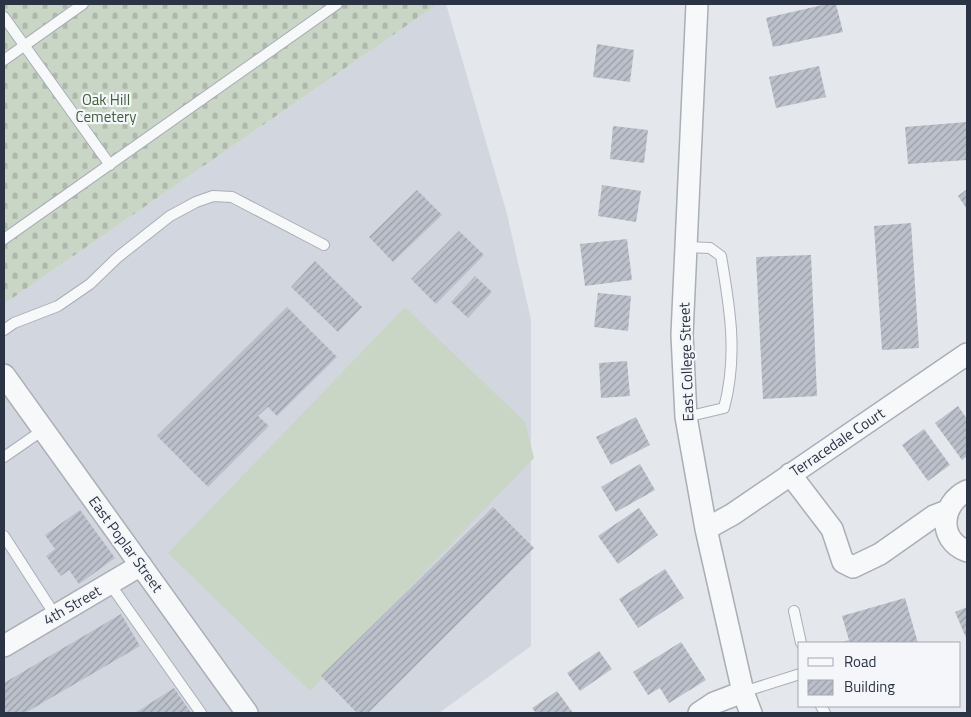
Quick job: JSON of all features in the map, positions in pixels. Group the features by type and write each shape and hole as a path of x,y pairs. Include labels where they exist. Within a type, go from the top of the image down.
{"street":[{"name":"East College Street","path":"697,4 682,335 686,417 706,529 743,692 751,713"},
{"name":"Terracedale Court","path":"706,529 967,354"},
{"name":"East Poplar Street","path":"4,375 247,713"},
{"path":"790,474 832,529 843,562 853,567 880,554 934,516 947,511"},
{"path":"967,491 952,502 947,511 945,522 948,533 954,542 967,550"},
{"name":"4th Street","path":"5,643 141,565"},
{"path":"699,713 714,703 743,692"}],"lane":[{"path":"4,60 82,4"},
{"path":"4,239 337,4"},
{"path":"4,17 110,165"},
{"path":"4,330 14,323 58,306 90,284 118,257 170,216 196,202 213,196 232,197 324,245"},
{"path":"686,246 710,248 722,256 731,315 731,380 724,408 686,417"},
{"path":"4,457 43,430"},
{"path":"4,536 55,615"},
{"path":"110,584 201,713"},
{"path":"794,611 801,642"},
{"path":"743,692 798,675"}],"shaded area":[{"path":"438,4 446,4 507,214 531,320 531,646 439,713 4,713 4,304"}],"green space":[{"name":"Oak Hill Cemetery","path":"4,4 438,4 4,304"},
{"path":"405,307 525,422 534,458 310,691 168,553"}],"building":[{"path":"827,4 836,4 843,32 773,47 766,18"},
{"path":"597,44 634,50 630,82 593,77"},
{"path":"819,66 826,97 776,108 769,77"},
{"path":"967,122 967,160 908,164 905,127"},
{"path":"613,126 648,130 644,163 610,159"},
{"path":"602,185 641,191 636,222 598,216"},
{"path":"967,189 967,209 958,196"},
{"path":"417,190 442,215 393,262 369,237"},
{"path":"911,223 919,348 882,350 874,226"},
{"path":"459,231 484,255 436,304 411,279"},
{"path":"627,239 632,280 585,286 580,244"},
{"path":"811,255 817,396 763,399 756,257"},
{"path":"315,261 362,307 338,332 291,287"},
{"path":"475,276 492,292 468,318 451,302"},
{"path":"598,293 631,296 628,331 594,327"},
{"path":"287,307 337,357 277,416 268,407 258,416 269,426 208,487 157,436"},
{"path":"627,361 630,396 601,398 599,363"},
{"path":"958,406 967,419 967,456 962,460 935,423"},
{"path":"636,417 650,445 611,465 596,437"},
{"path":"924,429 950,465 928,481 902,445"},
{"path":"640,464 655,490 616,512 601,487"},
{"path":"493,507 534,548 368,713 357,713 321,676"},
{"path":"639,508 658,535 618,564 598,536"},
{"path":"80,510 115,558 79,584 69,570 61,576 46,556 55,549 45,535"},
{"path":"665,569 684,598 638,628 619,599"},
{"path":"905,598 918,642 842,642 849,640 842,616"},
{"path":"967,607 967,640 955,612"},
{"path":"121,614 140,646 25,713 4,713 4,683"},
{"path":"681,642 706,680 669,703 660,688 648,695 633,672"},
{"path":"599,651 612,669 580,691 567,673"},
{"path":"174,688 191,713 135,713"},
{"path":"557,691 573,713 536,713 532,708"}]}
